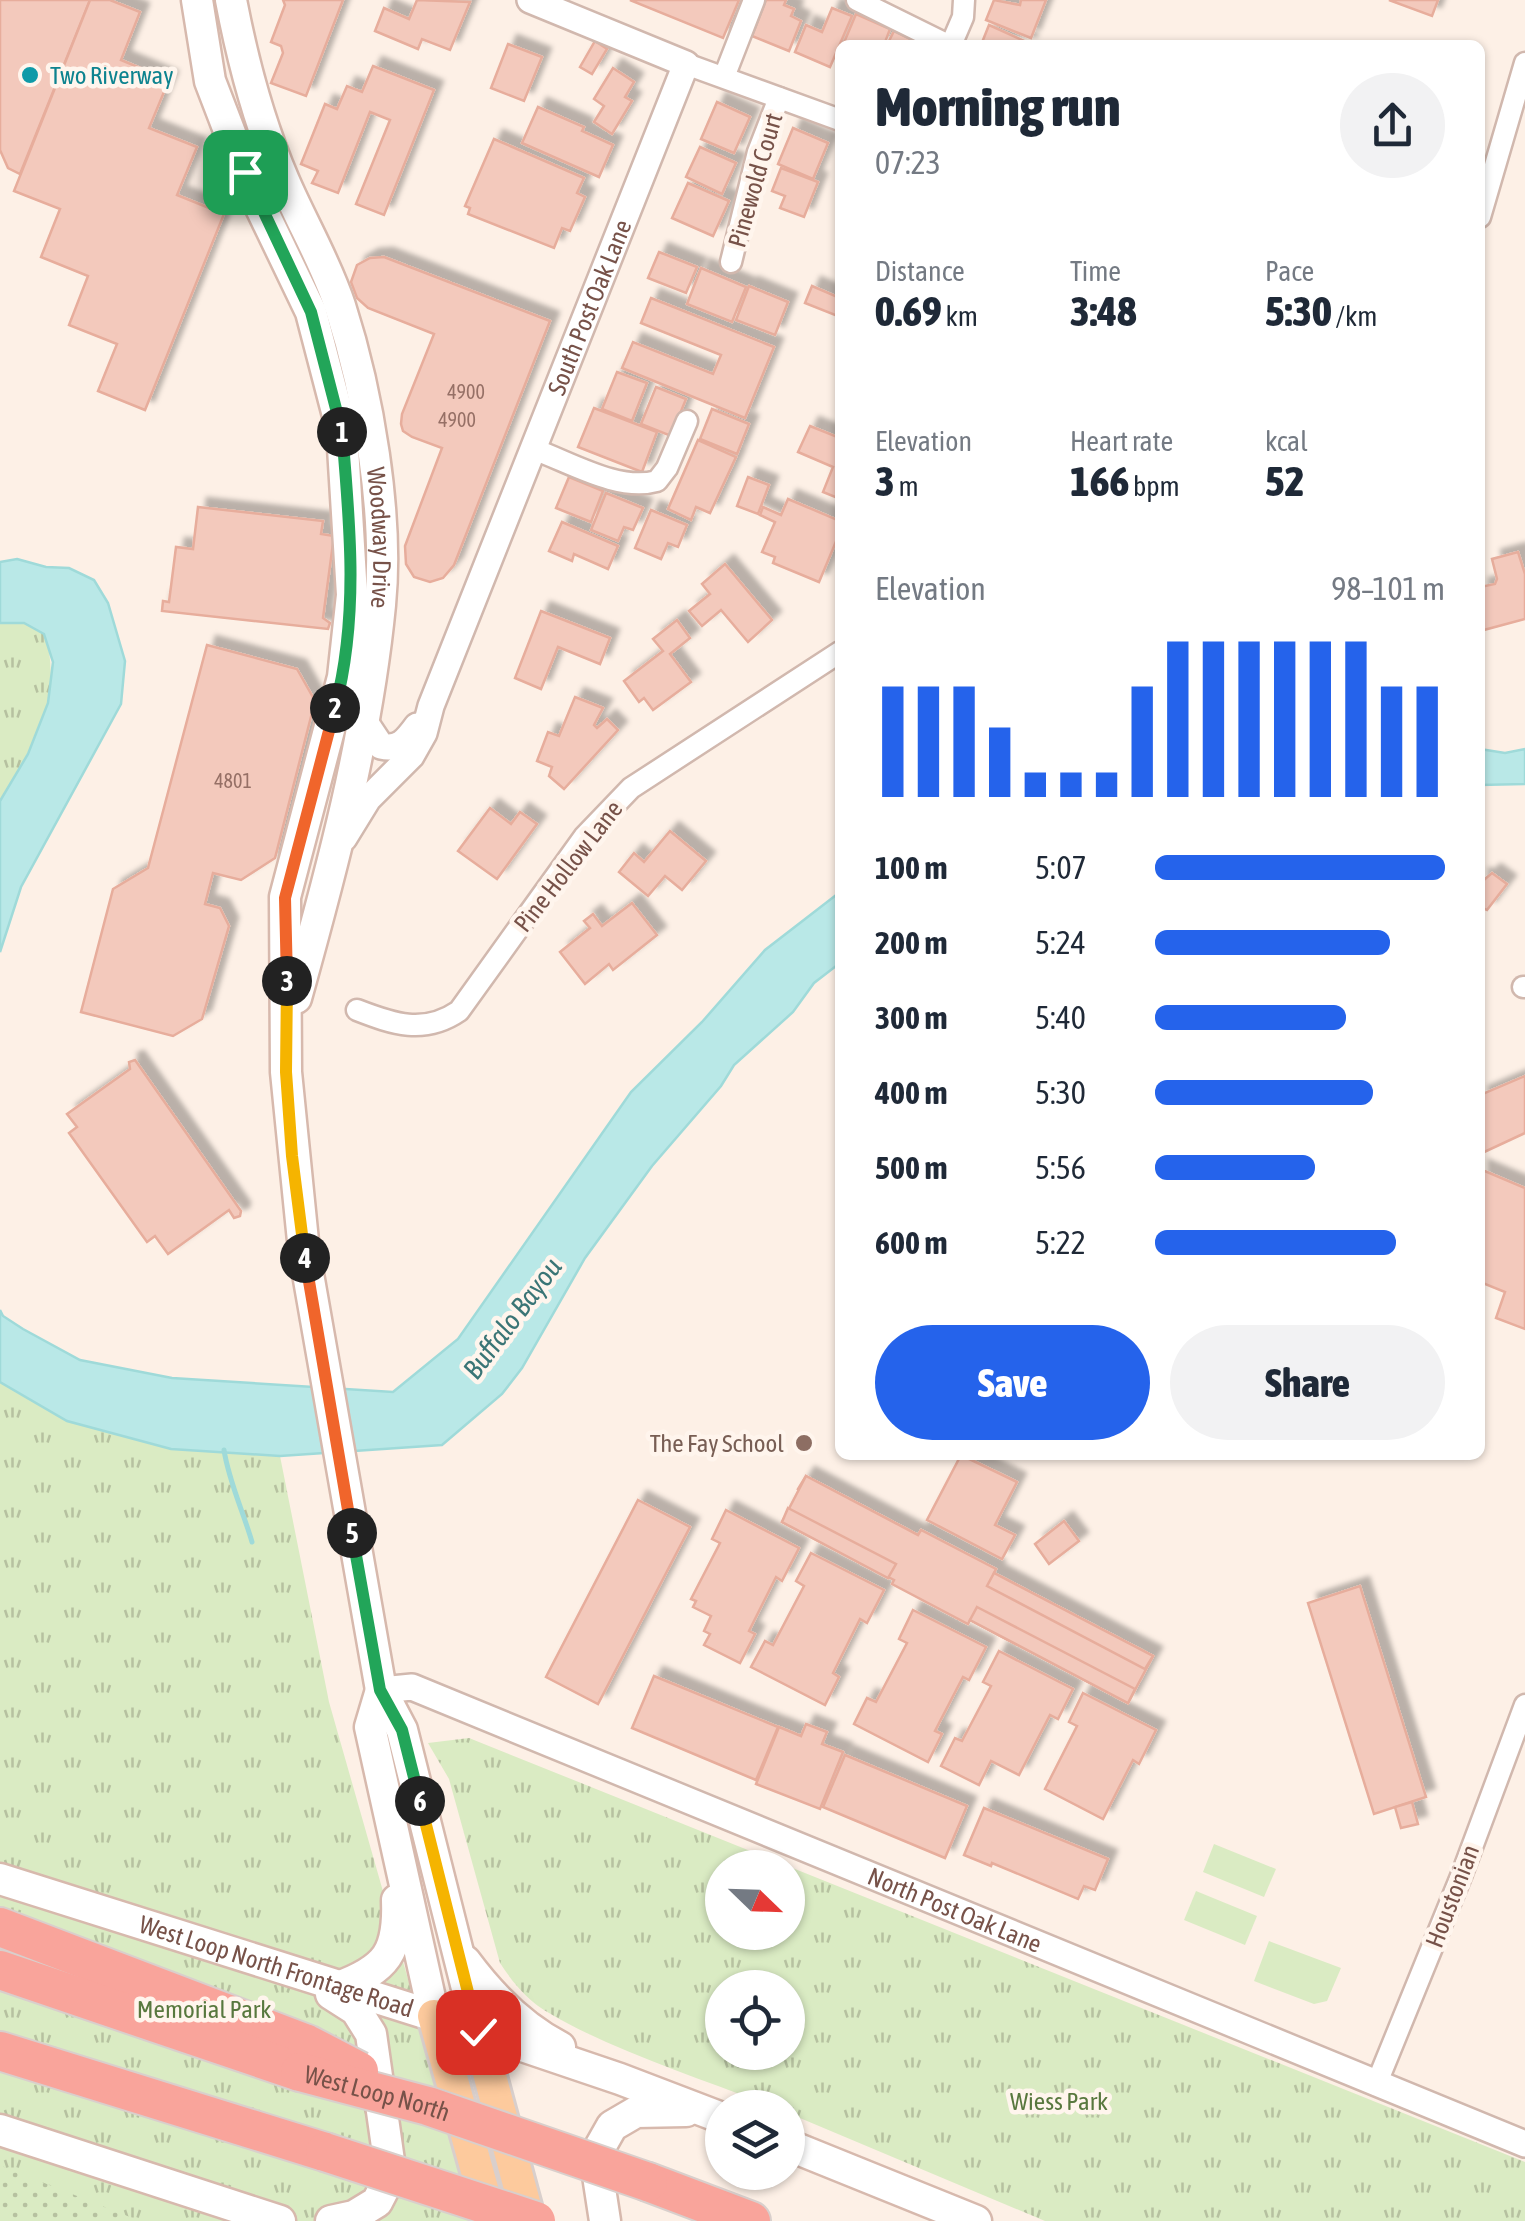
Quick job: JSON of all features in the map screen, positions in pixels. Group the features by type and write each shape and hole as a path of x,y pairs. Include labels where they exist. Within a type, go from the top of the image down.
{"highway":[{"path":"0,1926 304,2058"},
{"name":"West Loop North","path":"0,1970 304,2058 751,2221"},
{"path":"0,2051 532,2221"}],"main road":[{"name":"Woodway Drive","path":"197,0 210,81 270,226 311,312 355,428 381,522 381,602 359,655 343,677 285,898 290,1139 304,1251 380,1690 402,1730 478,2032 532,2221"},
{"name":"Woodway Drive","path":"231,0 244,71 298,214 340,304 355,428"},
{"path":"270,226 298,214"},
{"name":"Woodway Drive","path":"288,1030 337,852 364,722 359,655"},
{"name":"Woodway Drive","path":"380,1690 370,1727 434,2016 491,2221"},
{"path":"338,1987 360,1979 391,1953 398,1920 394,1837"},
{"name":"West Loop North Frontage Road","path":"0,1879 434,2016 705,2112"},
{"path":"458,1952 488,1992 542,2038 620,2079"},
{"path":"303,1977 356,2010 371,2034 391,2175 377,2202 354,2216 331,2221"},
{"path":"606,2221 596,2156 612,2126 636,2112 705,2115"},
{"path":"0,2130 280,2221"},
{"path":"805,2152 976,2221"}],"street":[{"path":"530,0 686,64 835,118"},
{"path":"724,78 754,0"},
{"path":"857,0 940,40"},
{"path":"952,40 963,17 964,0"},
{"path":"1485,200 1525,63"},
{"name":"South Post Oak Lane","path":"337,852 368,799 411,756 424,733 686,64"},
{"name":"Pinewold Court","path":"731,262 758,152 779,98"},
{"path":"534,448 622,482 644,485 658,481 667,468 687,421"},
{"name":"Pine Hollow Lane","path":"357,1010 414,1027 446,1020 459,1011 584,837 631,788 835,655"},
{"name":"South Post Oak Lane","path":"364,722 381,746 393,748 402,744 432,706"},
{"name":"North Post Oak Lane","path":"380,1690 412,1687 1525,2144"},
{"name":"Houstonian","path":"1376,2085 1462,1874 1525,1705"}],"green space":[{"path":"0,623 24,623 45,634 50,680 42,721 0,801"},
{"name":"Memorial Park","path":"0,1382 67,1421 171,1449 280,1456 329,1702 477,2221 0,2221"},
{"name":"Wiess Park","path":"469,1738 748,1850 705,1850 705,1950 805,1950 805,1873 1525,2162 1525,2221 1045,2221 805,2120 805,2090 728,2090 659,2064 549,2013 534,2003 500,1963 449,1779 428,1743"},
{"path":"1214,1844 1276,1869 1264,1897 1203,1872"},
{"path":"1196,1891 1257,1916 1245,1945 1184,1920"},
{"path":"1269,1941 1341,1968 1327,2001 1314,2004 1254,1981"},
{"path":"0,2165 4,2167 140,2221 0,2221"}],"water":[{"path":"17,559 69,568 94,580 108,603 125,661 121,704 21,887 0,952 0,801 28,754 48,703 53,662 44,634 24,623 0,623 0,562"},
{"path":"1525,749 1525,784 1485,785 1485,750 1505,753"},
{"name":"Buffalo Bayou","path":"835,896 835,967 814,983 793,1012 734,1065 721,1086 652,1166 585,1258 522,1368 502,1394 442,1445 280,1456 171,1449 67,1421 0,1382 0,1310 23,1329 80,1360 172,1378 393,1392 458,1339 631,1092 702,1022 765,950"}],"building":[{"name":"Two Riverway","path":"0,0 90,0 20,174 8,168 0,150"},
{"path":"90,0 110,0 140,12 121,60 169,80 149,128 197,147 177,195 224,214 145,410 98,391 117,344 69,325 88,276 41,257 60,209 14,191"},
{"path":"283,0 343,0 306,96 271,83 283,53 281,46 271,42 285,5"},
{"path":"417,0 470,2 450,50 422,39 418,49 375,31 384,8 409,19"},
{"path":"630,0 739,0 723,38"},
{"path":"766,0 786,0 784,5 794,9 791,16 801,21 789,51 752,36"},
{"path":"994,0 1020,5 1021,0 1046,0 1031,38 986,20"},
{"path":"1389,0 1438,0 1432,16"},
{"path":"832,8 852,16 842,40 835,40 830,67 795,52 806,25 822,32"},
{"path":"856,14 890,29 886,40 845,40"},
{"path":"989,25 1022,40 983,40"},
{"path":"894,31 913,40 890,40"},
{"path":"595,41 607,49 592,74 580,67"},
{"path":"508,44 542,57 524,101 491,88"},
{"path":"373,66 434,90 384,215 356,204 390,120 370,112 338,193 312,183 318,171 301,164 325,104 337,109 347,86 362,92"},
{"path":"613,68 634,82 625,97 632,101 612,134 594,122 604,106 594,99"},
{"path":"717,102 750,117 734,153 701,139"},
{"path":"538,107 613,145 599,177 522,143"},
{"path":"793,128 828,143 813,179 778,164"},
{"path":"494,139 584,178 577,193 585,197 570,231 562,228 554,248 468,214 470,208 465,206"},
{"path":"700,147 736,163 722,194 686,177"},
{"path":"781,168 818,182 804,217 780,208 785,196 772,191"},
{"path":"688,183 729,201 713,236 672,218"},
{"path":"659,252 697,267 686,293 648,278"},
{"path":"384,257 550,321 454,565 443,578 430,582 414,577 406,564 405,546 442,448 412,437 401,424 434,334 368,308 357,298 351,282 357,265 370,258"},
{"path":"701,268 746,287 732,322 687,304"},
{"path":"749,286 788,302 775,335 736,320"},
{"path":"812,286 835,296 835,315 805,303"},
{"path":"651,298 774,347 745,418 622,368 633,342 713,374 721,355 641,323"},
{"path":"617,372 647,383 632,421 602,409"},
{"path":"656,387 686,399 671,436 641,424"},
{"path":"594,408 657,432 642,472 578,447"},
{"path":"712,409 749,424 737,454 700,439"},
{"path":"810,426 835,436 835,497 823,492 833,467 798,452"},
{"path":"698,440 736,457 710,513 696,507 691,520 668,509"},
{"path":"569,477 603,491 591,522 556,508"},
{"path":"748,477 769,485 758,514 737,506"},
{"path":"606,493 643,508 633,530 624,527 618,541 591,530"},
{"path":"788,499 835,519 835,544 819,582 773,563 775,557 762,552 775,522 760,515 763,507 781,515"},
{"path":"198,507 323,521 321,534 334,536 323,618 330,623 328,629 162,611 163,601 169,602 176,547 193,549"},
{"path":"651,510 687,525 678,547 668,543 661,559 635,548"},
{"path":"562,522 618,546 608,569 574,554 572,561 549,551"},
{"path":"1518,552 1525,574 1525,619 1485,630 1485,586 1495,584 1497,579 1492,559"},
{"path":"725,564 772,620 748,642 721,610 702,626 689,611 710,594 702,584"},
{"path":"541,611 610,638 600,664 558,647 541,689 515,678"},
{"path":"677,620 690,638 670,654 691,682 653,710 644,698 639,702 624,681 663,651 653,639"},
{"path":"207,645 297,669 315,701 275,858 241,880 213,873 205,904 220,908 229,926 202,1019 173,1036 81,1012 113,889 148,868"},
{"path":"575,697 603,708 594,725 597,728 607,719 618,730 564,789 549,776 552,767 537,761 548,732 559,736"},
{"path":"490,808 511,824 520,812 537,824 497,879 458,851"},
{"path":"670,831 706,861 682,890 665,876 648,896 619,872 634,853 644,862"},
{"path":"1492,873 1507,884 1487,910 1485,909 1485,879"},
{"path":"632,903 657,935 613,970 609,964 585,984 560,952 590,928 584,921 593,914 602,926"},
{"path":"135,1060 241,1211 234,1218 229,1210 168,1254 155,1236 147,1242 69,1133 77,1127 67,1114 130,1069 129,1062"},
{"path":"1525,1076 1525,1133 1485,1152 1485,1093"},
{"path":"1485,1171 1525,1188 1525,1329 1496,1318 1505,1292 1485,1284"},
{"path":"958,1460 971,1460 1017,1482 995,1525 1015,1535 1002,1559 927,1520"},
{"path":"806,1476 918,1535 911,1548 798,1489"},
{"path":"806,1476 918,1535 921,1530 1153,1656 1128,1703 970,1620 968,1624 782,1522"},
{"path":"638,1500 690,1527 598,1704 546,1677"},
{"path":"788,1508 896,1564 888,1578 782,1522"},
{"path":"726,1510 799,1548 782,1581 776,1577 749,1631 755,1634 740,1663 704,1645 710,1634 704,1631 711,1616 693,1607 696,1601 691,1599 720,1543 712,1539"},
{"path":"1064,1521 1079,1541 1049,1564 1035,1544"},
{"path":"811,1553 884,1590 867,1623 860,1619 833,1673 839,1677 825,1705 751,1667 765,1641 773,1645 804,1586 796,1581"},
{"path":"994,1573 1153,1656 1145,1669 987,1586"},
{"path":"1360,1586 1426,1797 1374,1814 1308,1603"},
{"path":"977,1607 1135,1689 1128,1703 970,1620"},
{"path":"913,1610 986,1647 969,1680 963,1677 935,1731 942,1734 928,1762 854,1724 867,1698 876,1702 907,1643 899,1639"},
{"path":"999,1651 1073,1689 1058,1719 1050,1715 1019,1775 991,1761 979,1785 941,1766 955,1738 962,1741 991,1686 983,1682"},
{"path":"654,1676 778,1727 756,1780 632,1728"},
{"path":"1083,1693 1156,1730 1139,1764 1133,1760 1103,1819 1045,1789 1077,1726 1069,1722"},
{"path":"806,1724 827,1732 822,1744 843,1752 820,1809 756,1784 779,1727 801,1736"},
{"path":"845,1755 967,1806 945,1858 823,1807"},
{"path":"1412,1802 1418,1824 1401,1828 1395,1807"},
{"path":"984,1808 1108,1859 1095,1890 1084,1886 1078,1899 964,1855"}],"waterway":[{"path":"224,1450 252,1542"}],"place":[{"name":"Two Riverway","path":"30,75"},
{"name":"The Fay School","path":"804,1443"}],"route":[{"path":"245,172 311,312 342,431 348,505 352,595 343,677 285,898 286,1072 294,1182 380,1690 402,1730 478,2032"}]}
